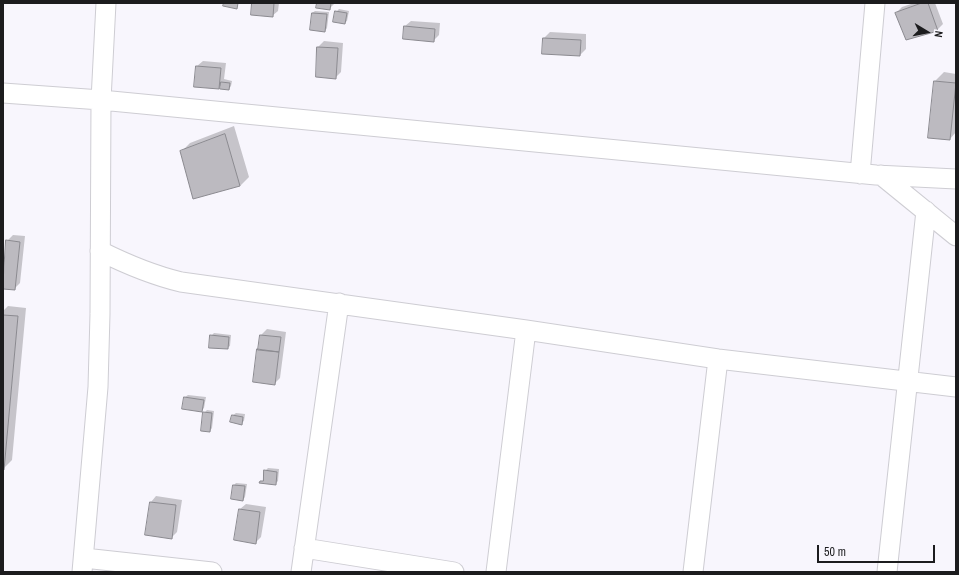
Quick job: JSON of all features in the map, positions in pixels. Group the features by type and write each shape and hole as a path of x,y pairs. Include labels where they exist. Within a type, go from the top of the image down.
{"street":[{"path":"106,3 101,100 100,314 98,387 83,565 212,572"},
{"path":"860,174 875,3"},
{"path":"3,93 101,100 860,174 956,178"},
{"path":"881,175 956,236"},
{"path":"888,572 926,211"},
{"path":"100,251 133,267 160,277 181,282 339,303 718,359 956,387"},
{"path":"301,572 339,303"},
{"path":"496,572 526,330"},
{"path":"693,572 718,359"},
{"path":"304,548 454,572"}],"building":[{"path":"224,3 238,3 237,9 223,6"},
{"path":"252,3 274,3 273,17 251,15"},
{"path":"317,3 331,3 330,10 316,8"},
{"path":"922,3 928,3 938,31 906,40 895,13"},
{"path":"335,11 347,13 345,24 333,22"},
{"path":"312,13 327,14 325,32 310,30"},
{"path":"404,26 435,29 434,42 403,39"},
{"path":"543,38 581,40 580,56 542,54"},
{"path":"317,47 338,48 336,79 316,77"},
{"path":"196,66 221,68 219,89 194,87"},
{"path":"934,81 956,83 950,140 928,138"},
{"path":"221,82 230,83 229,90 220,89"},
{"path":"225,134 240,186 193,199 180,151"},
{"path":"6,240 20,242 15,290 3,289"},
{"path":"3,315 18,316 4,470 3,470"},
{"path":"210,335 229,337 228,349 209,348"},
{"path":"260,335 281,337 279,352 258,350"},
{"path":"257,349 279,352 275,385 253,382"},
{"path":"184,397 204,400 202,412 182,409"},
{"path":"203,412 212,413 210,432 201,431"},
{"path":"232,415 243,417 242,425 230,422"},
{"path":"264,470 277,472 276,485 259,483 260,481 263,481"},
{"path":"233,485 245,486 243,501 231,499"},
{"path":"150,502 176,505 172,539 145,535"},
{"path":"239,509 260,512 256,544 234,540"}]}
